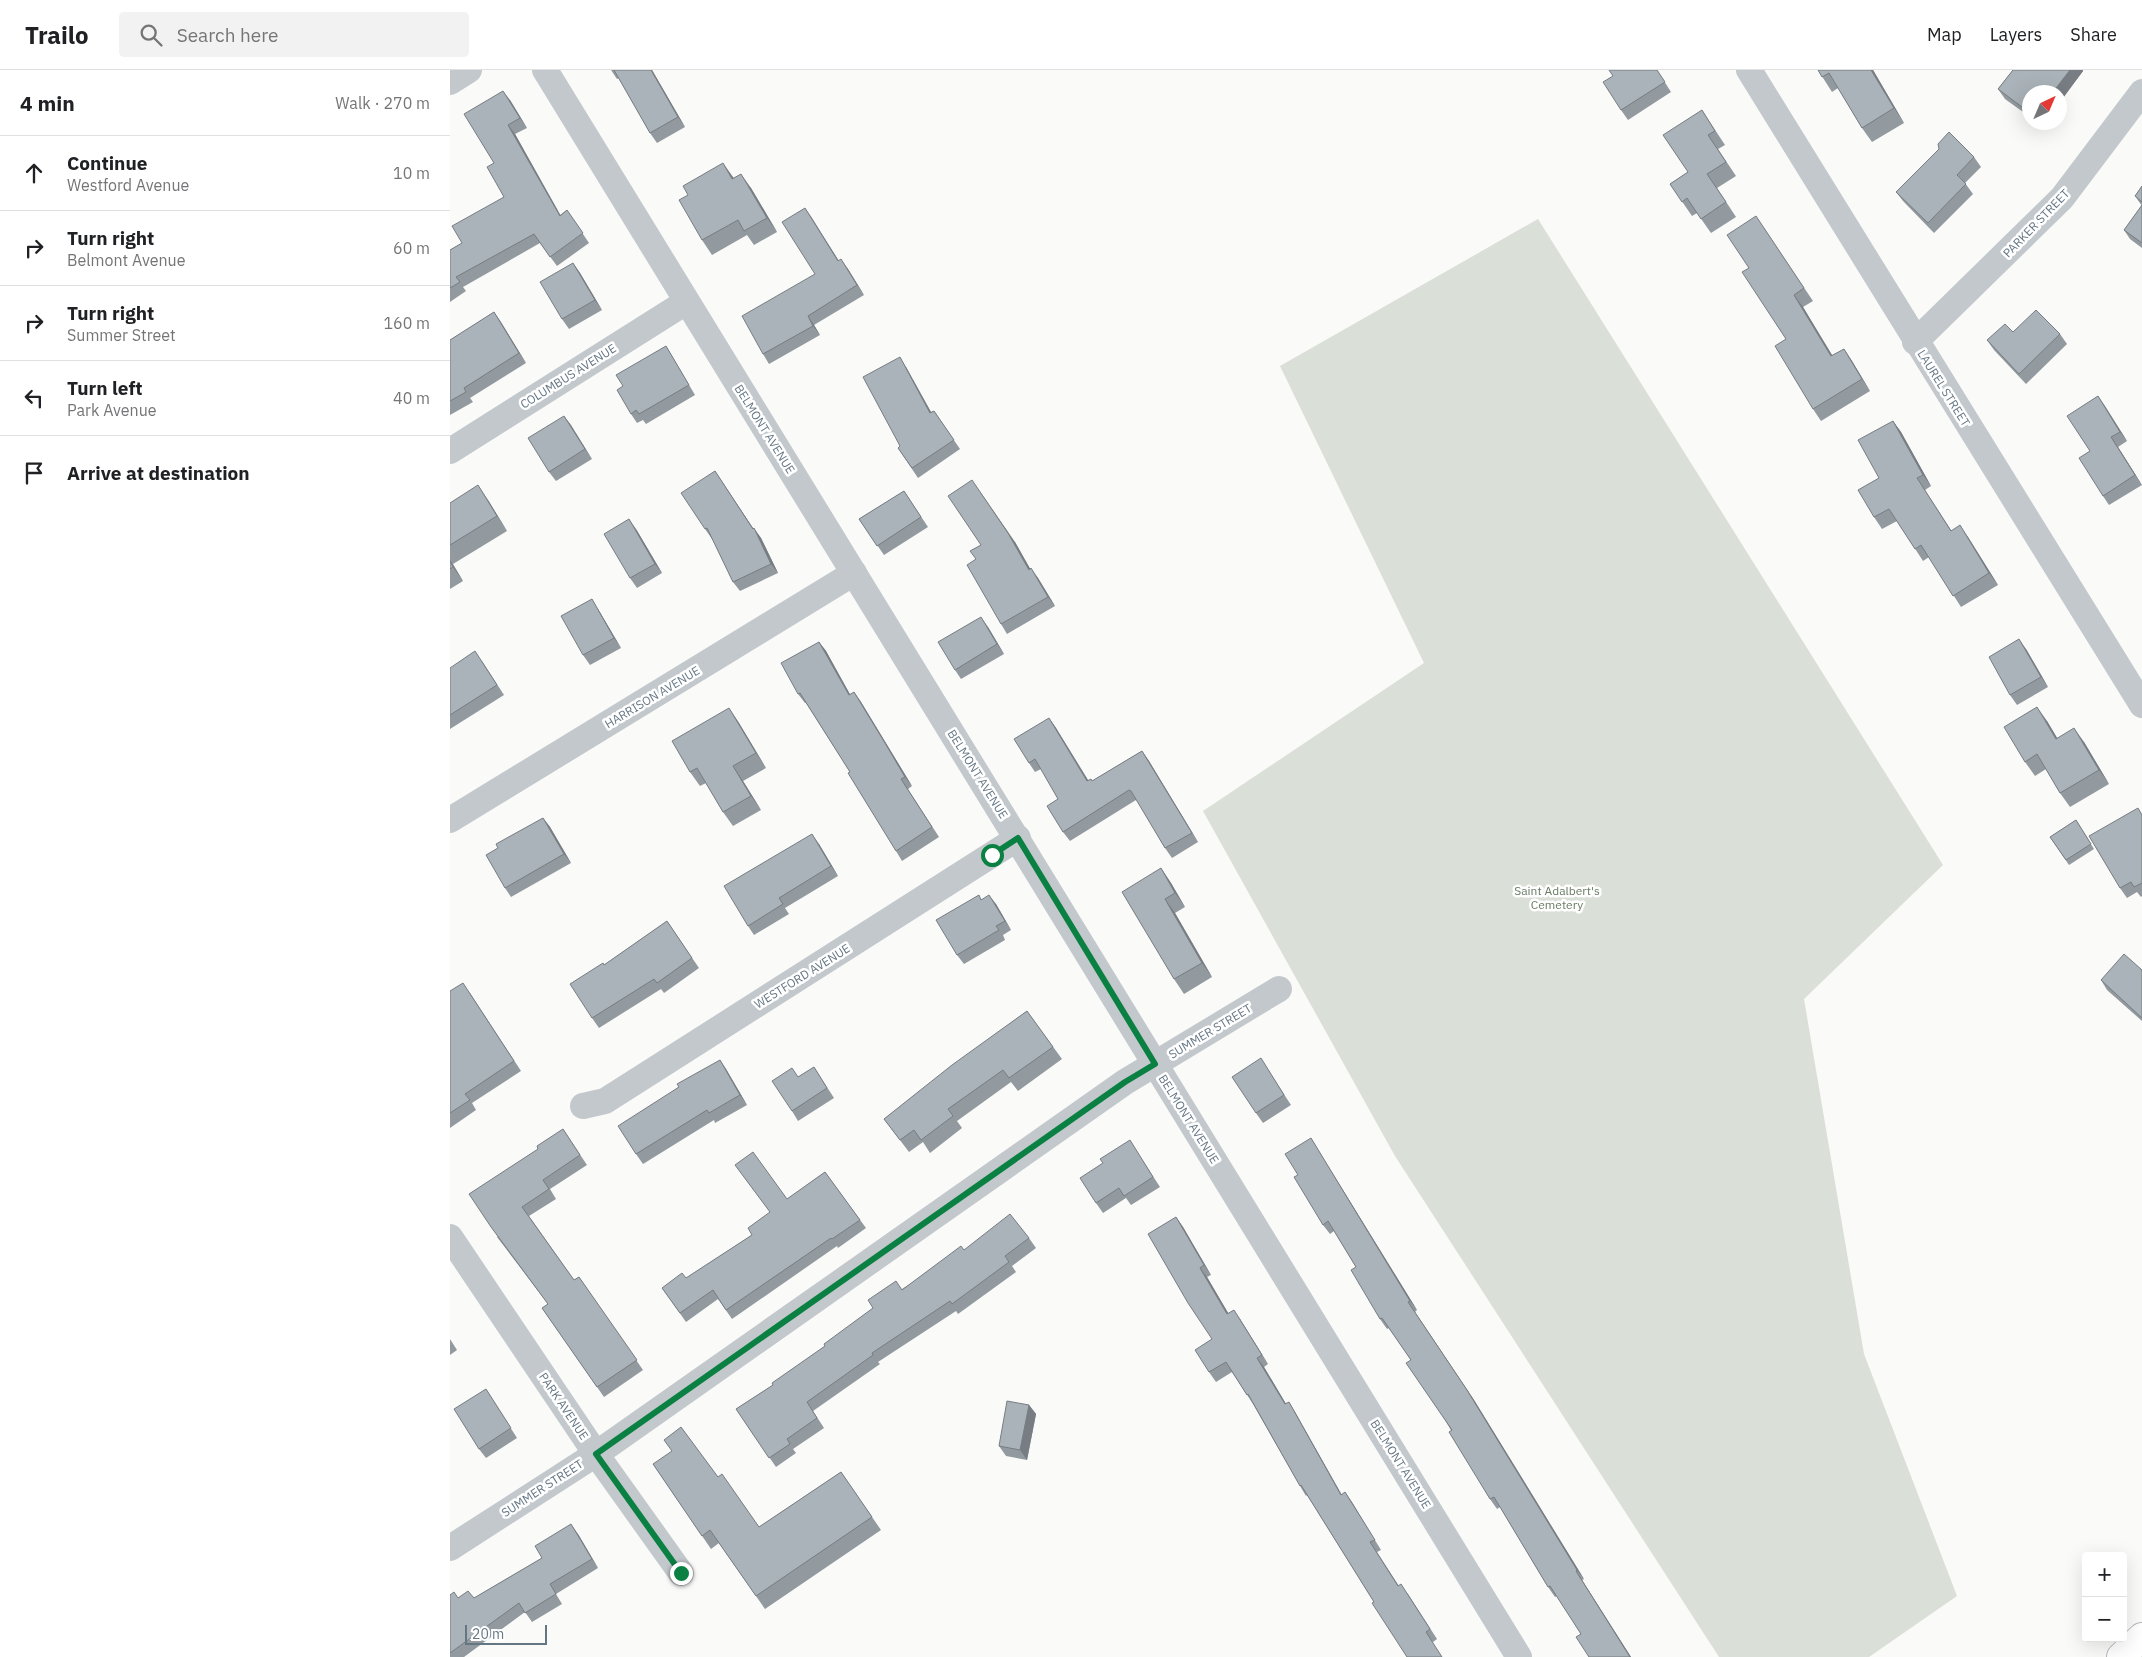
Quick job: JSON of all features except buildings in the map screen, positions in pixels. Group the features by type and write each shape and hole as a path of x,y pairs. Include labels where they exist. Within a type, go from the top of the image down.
{"highway":[{"path":"2121,1657 2142,1637"}],"street":[{"path":"450,82 469,70"},
{"name":"BELMONT AVENUE","path":"545,70 1519,1657"},
{"name":"LAUREL STREET","path":"1749,70 2142,705"},
{"name":"PARKER STREET","path":"1916,342 2062,198 2142,92"},
{"name":"COLUMBUS AVENUE","path":"450,451 686,302"},
{"name":"HARRISON AVENUE","path":"450,820 854,573"},
{"name":"WESTFORD AVENUE","path":"583,1106 605,1101 1018,838"},
{"name":"SUMMER STREET","path":"450,1548 596,1454 1117,1088 1279,989"},
{"name":"PARK AVENUE","path":"450,1237 596,1454 681,1573"}],"green space":[{"name":"Saint Adalbert's Cemetery","path":"1538,219 1943,865 1804,999 1864,1354 1957,1596 1869,1657 1719,1657 1395,1156 1203,811 1424,663 1280,366"}],"route":[{"path":"681,1573 596,1454 1125,1082 1155,1064 1018,838 992,855"}]}
